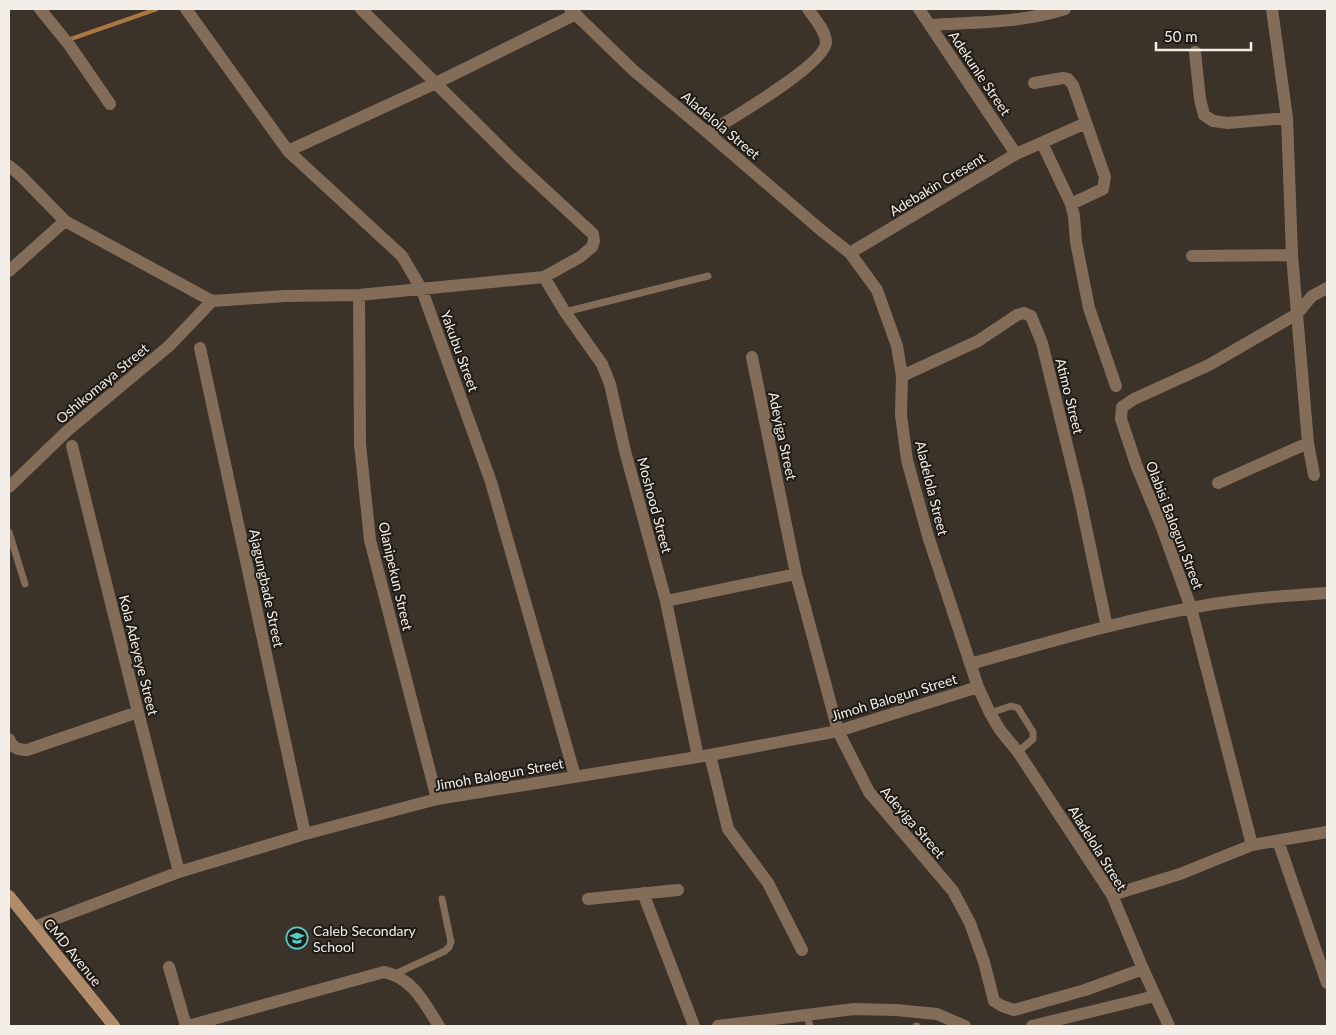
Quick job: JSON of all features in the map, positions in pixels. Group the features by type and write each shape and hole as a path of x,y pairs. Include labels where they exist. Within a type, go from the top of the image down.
{"street":[{"path":"40,9 48,16 110,104"},
{"name":"Yakubu Street","path":"186,9 288,152 402,256 422,290 491,482 575,776"},
{"path":"9,166 65,221 212,301 285,296 358,295 544,277 580,257 592,247 594,241 593,234 514,161 361,9"},
{"path":"708,132 763,100 823,52 826,43 825,35 808,9"},
{"name":"Adekunle Street","path":"919,9 1016,154"},
{"path":"930,25 1014,20 1043,16 1065,9"},
{"path":"1272,9 1288,118 1292,254 1296,314 1308,443 1314,474"},
{"path":"288,152 436,83 573,12"},
{"name":"Aladelola Street","path":"573,12 633,70 850,253 877,290 897,346 902,376 901,415 907,460 928,536 978,687 1000,730 1018,752 1112,895 1154,996 1169,1026"},
{"path":"1195,52 1200,99 1204,115 1213,121 1228,123 1288,118"},
{"path":"1034,82 1063,78 1068,79 1073,85 1105,176 1103,189 1071,204"},
{"name":"Adebakin Cresent","path":"850,253 1016,154 1086,123"},
{"path":"1042,143 1071,204 1076,242 1089,308 1116,386"},
{"path":"9,271 65,221"},
{"path":"1192,256 1292,254"},
{"name":"Moshood Street","path":"544,277 565,312 602,364 610,384 623,443 666,601 704,756 728,829 768,883 802,950"},
{"path":"1296,314 1312,296 1327,288"},
{"name":"Olanipekun Street","path":"358,295 360,444 370,540 437,799"},
{"name":"Oshikomaya Street","path":"9,487 67,431 169,346 212,301"},
{"name":"Atimo Street","path":"902,376 978,341 1017,316 1024,313 1031,316 1044,352 1079,494 1107,627"},
{"name":"Olabisi Balogun Street","path":"1252,845 1191,608 1161,524 1137,467 1121,419 1122,407 1134,399 1209,365 1296,314"},
{"name":"Ajagungbade Street","path":"200,348 305,834"},
{"name":"Adeyiga Street","path":"752,357 796,574 838,731 868,792 953,891 970,924 984,962 994,1001 1014,1010 1085,990 1143,969"},
{"path":"1218,483 1308,443"},
{"name":"Kola Adeyeye Street","path":"72,446 179,872"},
{"path":"666,601 796,574"},
{"path":"970,664 1107,627 1191,608 1257,597 1327,593"},
{"name":"Jimoh Balogun Street","path":"34,927 179,872 305,834 437,799 704,756 838,731 978,687"},
{"path":"9,739 11,745 19,750 27,750 138,712"},
{"path":"1112,895 1180,874 1252,845 1327,832"},
{"path":"1278,841 1327,983"},
{"path":"588,899 678,890"},
{"path":"643,893 694,1026"},
{"name":"CMD Avenue","path":"9,896 114,1026"},
{"path":"169,967 187,1026 384,972 395,974 407,982 421,998 439,1026"},
{"path":"1032,1026 1154,996"},
{"path":"718,1026 808,1021 854,1009 896,1010 937,1014 966,1026"}],"lane":[{"path":"565,312 708,276"},
{"path":"9,532 25,584"},
{"path":"990,713 1011,706 1018,708 1033,732 1033,739 1018,752"},
{"path":"395,974 445,951 449,947 451,942 442,899"}],"waterway":[{"path":"68,40 157,9"}],"place":[{"name":"Caleb Secondary School","path":"297,938"}]}
